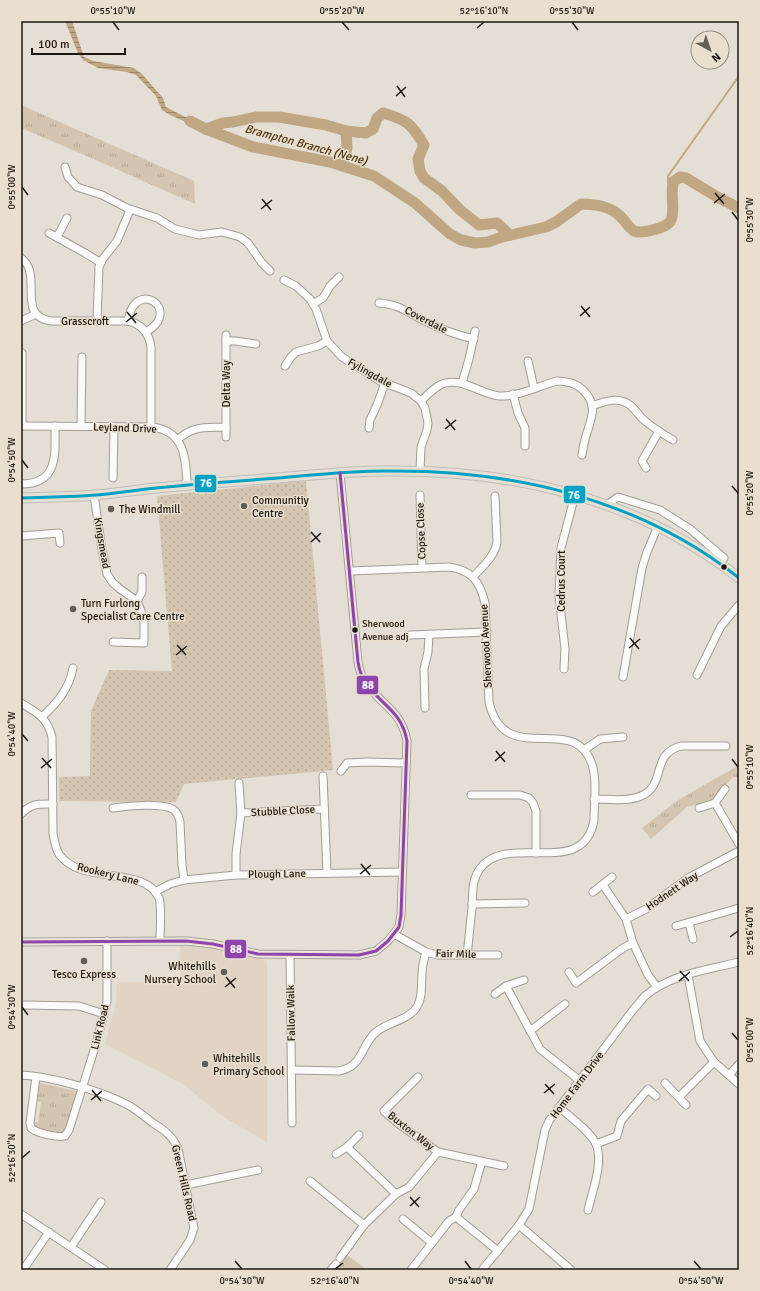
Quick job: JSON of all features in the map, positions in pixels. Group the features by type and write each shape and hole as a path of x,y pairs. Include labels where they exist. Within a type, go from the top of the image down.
{"main road":[{"path":"21,498 94,495 187,485 385,471 420,471 493,478 575,494 607,505 658,526 716,560 739,578"}],"street":[{"path":"65,167 68,177 77,187 102,195 130,210 157,218 175,229 203,235 222,232 240,236 248,243 262,263 270,271"},
{"path":"97,321 100,263 117,241 130,210"},
{"path":"57,237 67,218"},
{"path":"49,233 86,253 100,263"},
{"path":"21,258 27,263 30,269 31,301 36,314 21,321"},
{"path":"313,304 323,298 330,286 339,277"},
{"name":"Fylingdale","path":"284,280 301,290 313,304 327,341 346,360 385,384 410,392 421,401"},
{"path":"146,332 157,323 160,317 159,307 154,301 144,299 136,302 131,309 128,321 138,324 146,332 150,341 151,427"},
{"name":"Coverdale","path":"379,303 396,306 453,334 474,335 470,359 462,383"},
{"name":"Grasscroft","path":"36,314 51,321 128,321"},
{"name":"Delta Way","path":"226,437 226,338 256,344"},
{"path":"285,366 296,352 318,346 327,341"},
{"path":"21,426 22,353"},
{"path":"81,426 82,357"},
{"path":"528,362 534,388"},
{"path":"420,471 421,447 428,423 425,408 421,401 441,384 450,382 462,383 492,394 506,396 556,381 568,382 579,386 584,391 592,406 592,421 586,434 582,455"},
{"path":"370,428 370,420 385,384"},
{"path":"513,394 518,413 525,428 525,446"},
{"path":"592,406 611,400 620,400 632,406 642,418 673,440"},
{"name":"Leyland Drive","path":"21,426 151,427 165,430 178,440"},
{"path":"21,484 32,484 40,481 52,468 54,459 55,426"},
{"path":"113,478 114,427"},
{"path":"187,485 185,455 178,440 188,431 197,428 226,427"},
{"path":"646,468 642,461 660,431"},
{"path":"21,942 160,940 196,941 251,953 290,955 359,955 376,951 383,946 399,927 401,915 407,742 402,723 368,685 360,672 340,473"},
{"name":"Cedrus Court","path":"564,668 565,649 560,596 561,548 575,494"},
{"name":"Kingsmead","path":"94,495 107,574 113,583 137,601"},
{"name":"Copse Close","path":"420,495 422,567"},
{"path":"350,571 422,567 454,567 465,571 473,577 493,555 496,548 495,496"},
{"path":"607,505 618,497 660,510 690,529 724,558"},
{"path":"623,677 642,568 658,526"},
{"path":"685,541 690,529"},
{"path":"21,536 59,533 60,543"},
{"path":"112,642 144,643 144,623 137,601 142,592 142,577"},
{"name":"Sherwood Avenue","path":"473,577 482,589 485,603 489,702 494,718 498,724 516,737 563,739 571,741 584,750"},
{"path":"697,675 720,626 739,605"},
{"path":"410,635 487,632"},
{"path":"425,708 424,669 428,652 429,634"},
{"path":"42,717 58,702 66,690 73,668"},
{"name":"Rookery Lane","path":"21,703 42,717 50,728 52,737 53,833 55,846 59,853 64,860 71,865 89,872 139,881 151,887 156,892"},
{"path":"467,955 473,883 479,870 491,858 506,853 566,851 580,844 585,839 592,827 594,798 593,769 591,761 584,750 600,739 623,737"},
{"path":"594,798 635,798 648,792 656,780 662,760 675,748 681,746 726,746"},
{"path":"340,771 347,763 406,763"},
{"name":"Stubble Close","path":"323,776 327,873"},
{"name":"Stubble Close","path":"236,875 236,854 241,814 239,783"},
{"path":"698,808 714,803 725,789"},
{"path":"471,795 520,795 528,798 532,802 536,811 536,853"},
{"path":"714,803 739,842"},
{"path":"21,814 30,806 36,804 53,804"},
{"path":"113,808 128,806 167,806 174,810 178,815 180,822 184,880"},
{"name":"Stubble Close","path":"241,814 324,809"},
{"name":"Hodnett Way","path":"626,919 646,909 688,878 739,851"},
{"name":"Plough Lane","path":"156,892 170,884 184,880 236,875 402,872"},
{"path":"593,892 612,877"},
{"path":"603,885 626,919 634,943 648,975 657,988"},
{"path":"156,892 160,903 160,940"},
{"path":"472,904 525,903"},
{"path":"676,926 739,908"},
{"path":"689,923 693,939"},
{"name":"Fair Mile","path":"394,934 426,952 437,955 498,955"},
{"name":"Link Road","path":"36,1077 30,1123 31,1128 36,1132 60,1137 67,1134 107,1001 107,941"},
{"path":"569,972 576,983 623,948 634,943"},
{"path":"292,1070 339,1071 345,1070 355,1064 359,1060 365,1047 374,1034 386,1025 410,1015 418,1006 422,995 422,973 426,952"},
{"name":"Fallow Walk","path":"290,955 292,1123"},
{"name":"Home Farm Drive","path":"482,1270 519,1225 529,1209 545,1130 549,1121 633,1010 645,997 671,980 739,962"},
{"path":"688,975 700,1041 714,1062 739,1084"},
{"path":"495,994 506,986 524,980"},
{"path":"506,986 540,1049 579,1080"},
{"path":"530,1031 565,1004"},
{"path":"23,1005 79,1006 104,1014"},
{"path":"679,1097 714,1062"},
{"path":"729,1075 739,1064"},
{"name":"Green Hills Road","path":"21,1075 82,1087 128,1105 169,1134 178,1149 194,1228 190,1240 170,1270"},
{"name":"Buxton Way","path":"418,1077 384,1111 399,1124 438,1152 504,1166"},
{"path":"665,1083 686,1105"},
{"path":"596,1144 617,1136 621,1121 648,1089 656,1096"},
{"path":"559,1107 586,1131 596,1144 599,1163 588,1210"},
{"path":"336,1154 347,1147 359,1135"},
{"path":"347,1147 396,1194"},
{"path":"340,1258 364,1225 396,1194 409,1186 438,1152"},
{"path":"411,1270 449,1221 456,1217 459,1210 474,1189 482,1161"},
{"path":"186,1185 258,1170"},
{"path":"310,1181 364,1225"},
{"path":"71,1247 101,1202"},
{"path":"21,1214 105,1270"},
{"path":"456,1217 498,1251"},
{"path":"403,1219 432,1243"},
{"path":"519,1225 571,1270"},
{"path":"23,1270 49,1232"}],"shaded area":[{"path":"65,21 72,21 84,57 93,61 134,68 142,74 163,98 166,107 195,122 208,126 200,128 162,110 156,96 136,75 127,72 98,68 83,60 78,53"},
{"name":"Whitehills Primary School","path":"180,946 219,949 267,961 267,1142 225,1118 183,1084 105,1044 116,1004 117,982 180,983"}],"green space":[{"path":"21,105 194,181 195,204 21,128"},
{"path":"306,481 333,770 184,784 176,802 59,801 59,777 90,776 91,711 109,670 172,671 157,496"},
{"path":"739,765 739,776 732,778 713,800 687,807 651,839 642,828 675,802"},
{"path":"39,1083 77,1091 78,1093 67,1131 63,1134 38,1130 34,1127 34,1122 38,1122 41,1102 36,1101"},
{"path":"347,1255 367,1270 336,1270"}],"waterway":[{"path":"671,188 668,183 668,176 739,76"},
{"path":"346,131 366,133 373,129 377,118 383,113 408,123 424,145 418,159 420,171 424,178 442,191 460,210 479,225 497,223 510,235"},
{"path":"206,129 223,123 256,117 279,117 326,125 346,131 347,148 343,166"},
{"name":"Brampton Branch (Nene)","path":"190,121 206,129 253,147 330,162 374,176 415,203 450,234 461,240 475,243 488,242 502,237 546,227 556,222 581,204 598,205 613,210 634,231 643,232 654,230 665,226 671,220 673,211 672,196 674,181 680,177 686,178 739,208"}],"transit line":[{"name":"76","path":"21,498 96,495 194,484 331,473 385,471 432,472 480,476 526,483 572,494 617,509 660,528 701,551 739,578"},
{"name":"88","path":"21,942 186,941 213,944 258,954 359,955 376,951 388,941 399,927 401,915 407,741 400,721 370,688 359,669 340,473"}],"place":[{"name":"Communitiy Centre","path":"244,506"},
{"name":"The Windmill","path":"111,509"},
{"name":"Turn Furlong Specialist Care Centre","path":"73,609"},
{"name":"Sherwood Avenue adj","path":"355,630"},
{"name":"Tesco Express","path":"84,961"},
{"name":"Whitehills Nursery School","path":"224,972"},
{"name":"Whitehills Primary School","path":"205,1064"}]}
